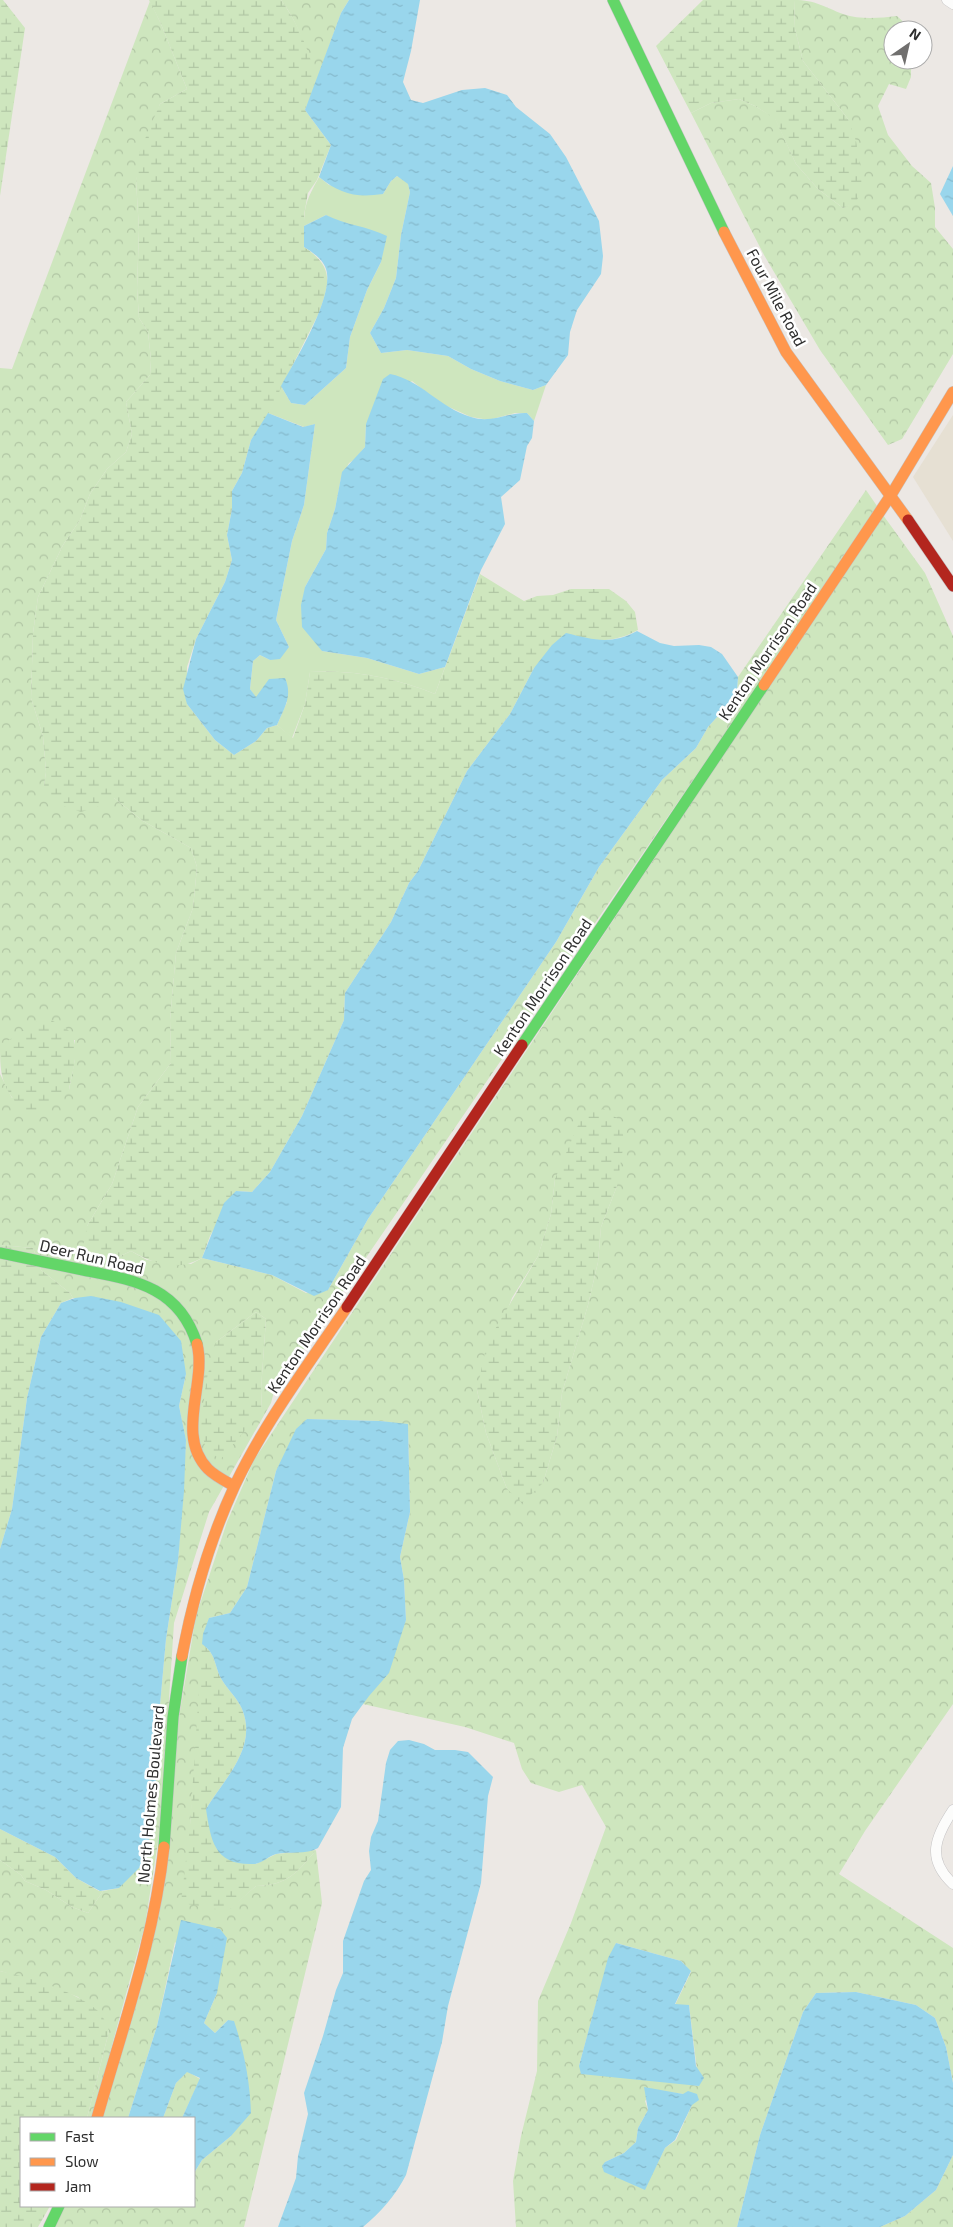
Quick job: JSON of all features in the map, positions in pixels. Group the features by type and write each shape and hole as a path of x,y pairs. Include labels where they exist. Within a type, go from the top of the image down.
{"main road":[{"name":"Four Mile Road","path":"613,0 719,222 786,352 890,495 953,586"},
{"name":"Kenton Morrison Road","path":"190,1617 219,1524 234,1486 285,1400 890,495 953,392"},
{"name":"Deer Run Road","path":"0,1253 136,1281 150,1286 167,1297 185,1318 199,1352 192,1430 195,1447 204,1465 217,1476 234,1486"},
{"name":"North Holmes Boulevard","path":"97,2117 157,1892 166,1823 172,1729 179,1670 190,1617"},
{"path":"49,2227 59,2207"}],"street":[{"path":"946,0 953,4"},
{"path":"953,1810 940,1829 935,1848 940,1869 953,1884"}],"shaded area":[{"path":"953,415 953,541 913,477"}],"green space":[{"path":"0,0 3,0 25,28 0,196"},
{"path":"149,0 281,0 292,17 312,63 315,87 305,110 331,145 317,180 308,193 304,215 304,247 321,261 325,268 327,276 326,292 319,313 265,420 251,440 242,473 232,491 232,509 227,535 232,560 225,582 196,639 187,667 187,704 215,740 234,755 256,741 267,728 277,725 293,738 305,704 310,672 358,673 405,683 435,694 480,574 524,601 537,596 553,595 571,589 609,589 626,601 635,612 638,630 623,637 607,640 592,640 576,636 534,668 510,714 467,771 391,922 345,993 344,1020 302,1116 270,1172 252,1192 236,1191 210,1236 202,1258 184,1265 157,1263 131,1251 112,1260 82,1253 87,1226 112,1184 138,1107 171,1063 170,1020 176,953 193,908 197,867 191,848 143,821 114,798 112,802 81,812 55,803 44,786 46,772 43,736 31,698 33,633 38,597 63,545 80,520 90,494 107,469 126,452 132,434 126,402 150,375 151,360 148,332 139,318 137,288 139,230 136,180 139,153 160,104 187,89 161,24"},
{"path":"281,0 349,0 341,13 315,85 302,40 293,19"},
{"path":"703,0 794,0 795,29 803,61 848,119 856,141 863,185 856,203 843,208 818,189 796,164 775,119 755,106 739,99 711,103 691,113 656,46"},
{"path":"794,0 814,3 856,17 877,18 897,16 901,20 883,20 883,70 911,70 911,77 906,89 889,84 878,106 888,135 912,166 931,183 935,208 935,227 953,249 953,354 902,439 888,445 820,350 764,255 691,113 711,103 739,99 755,106 775,118 796,164 818,189 843,208 856,202 848,119 803,61 795,29"},
{"path":"150,1 187,89 160,104 136,180 139,230 137,288 139,318 148,332 151,360 150,375 126,402 132,434 126,452 107,469 90,494 80,520 63,545 38,597 33,633 31,698 43,736 46,772 44,786 114,798 143,821 191,848 197,867 193,908 176,953 170,1020 171,1063 138,1107 112,1184 87,1226 112,1260 131,1251 147,1260 191,1264 202,1258 272,1275 306,1293 328,1290 368,1219 556,942 599,867 662,780 696,748 708,727 727,706 737,691 738,677 866,490 877,506 743,707 274,1392 271,1403 209,1512 174,1623 161,1823 145,1925 92,2117 87,2117 109,2031 78,1997 41,1983 0,1971 0,1860 21,1875 25,1881 46,1890 72,1907 88,1913 103,1891 119,1888 158,1727 166,1639 178,1561 186,1441 179,1406 186,1374 73,1298 70,1293 41,1270 33,1248 0,1245 0,1074 12,1098 69,1090 75,1059 75,1040 0,1051 0,368 12,369","holes":["256,1312 266,1319 261,1389 262,1409 216,1342"]},
{"path":"397,176 408,183 410,192 401,235 396,278 384,308 370,333 381,353 407,350 448,356 471,369 500,381 533,390 546,385 534,421 527,413 515,413 489,420 471,417 440,403 412,381 366,424 365,447 349,463 341,478 335,509 327,533 326,549 305,587 322,651 367,658 419,674 445,667 435,694 405,683 358,673 310,672 305,704 292,738 277,725 287,702 256,698 250,689 253,661 260,655 270,660 289,647 276,620 292,541 304,505 315,424 304,427 268,413 281,386 291,403 305,405 346,368 350,337 367,290 381,262 350,224 338,222 326,215 304,226 306,205 319,177 329,185 383,194 391,181"},
{"path":"883,515 925,573 953,636 953,1704 865,1831 839,1874 953,1948 953,2083 946,2047 935,2018 916,2005 856,1992 816,1993 803,2012 760,2135 737,2227 516,2227 513,2181 521,2136 537,2071 538,2001 571,1923 606,1827 582,1785 559,1792 531,1783 522,1769 514,1743 465,1727 363,1704 406,1620 404,1580 400,1557 410,1512 408,1425 380,1421 307,1419 276,1471 247,1587 230,1613 209,1618 190,1825 228,1910 256,1886 276,1883 291,1876 316,1850 322,1903 244,2227 54,2227 64,2207 195,2207 195,2171 202,2160 231,2136 228,2020 215,2033 204,2023 217,1993 175,1942 157,2026 128,2117 102,2117 155,1927 177,1729 196,1616 227,1522 254,1460","holes":["555,1179 617,1186 601,1227 598,1262 588,1305 562,1393 557,1436 543,1483 507,1489 486,1433 477,1390 512,1298 538,1256 551,1214","616,1943 681,1961 691,1972 675,2005 689,2005 699,2086 579,2066 597,2000","655,2090 683,2094 692,2105 676,2140 665,2148 655,2168 605,2162 624,2153 636,2142 638,2128 648,2110 645,2101"]},
{"path":"44,1017 64,1027 73,1037 76,1052 69,1090 42,1111 23,1111 6,1088 2,1074 0,1046"},
{"path":"592,1108 604,1109 621,1121 624,1142 617,1186 601,1227 598,1262 588,1305 562,1393 557,1436 543,1483 522,1503 507,1489 486,1433 477,1390 487,1343 538,1256 551,1214 555,1179 582,1116"},
{"path":"0,1245 33,1248 41,1270 70,1293 73,1298 61,1303 41,1337 27,1398 12,1509 0,1549"},
{"path":"256,1312 266,1319 261,1389 262,1410 220,1460 205,1446 201,1427 206,1382 216,1342"},
{"path":"202,1644 213,1656 219,1675 240,1705 246,1723 243,1749 237,1762 206,1809 256,1864 276,1854 316,1850 291,1876 276,1883 256,1886 228,1911 181,1903 190,1825"},
{"path":"0,1829 55,1857 76,1878 99,1891 103,1891 88,1913 72,1907 46,1890 25,1881 21,1875 0,1860"},
{"path":"0,1971 38,1981 77,1997 102,2015 109,2031 87,2117 20,2117 20,2207 49,2207 38,2227 0,2227"},
{"path":"187,2071 200,2079 182,2117 163,2117 176,2083"},
{"path":"953,2155 953,2227 880,2227 905,2216 936,2190"}],"water":[{"path":"349,0 420,0 411,51 403,82 411,100 423,103 462,90 485,88 507,95 516,107 550,134 566,157 599,221 603,256 601,274 577,310 570,332 568,355 546,385 533,390 500,381 471,369 448,356 407,350 381,353 370,333 384,308 396,278 401,235 410,192 408,184 397,176 391,181 383,194 356,195 341,191 327,183 319,177 331,145 305,110 341,13"},
{"path":"953,166 953,216 940,194"},
{"path":"326,215 387,236 381,262 367,290 350,337 346,368 305,405 291,403 281,386 312,328 325,295 327,281 326,269 322,262 304,247 304,226"},
{"path":"390,374 411,382 460,413 471,417 493,419 527,413 534,421 532,438 527,446 520,480 501,497 505,524 481,570 445,667 419,674 367,658 322,651 302,627 301,605 305,587 326,549 327,533 335,509 342,472 365,447 366,424 383,379"},
{"path":"268,413 303,427 315,424 304,505 292,541 276,620 289,647 280,659 270,660 260,655 253,661 250,689 256,697 269,679 285,678 288,696 277,725 267,728 256,741 234,755 215,740 187,704 183,689 196,639 225,582 232,560 227,535 232,509 232,491 242,473 251,440"},
{"path":"637,631 660,643 674,646 699,645 711,647 722,654 738,677 737,691 727,706 708,727 696,748 662,780 599,867 556,942 368,1219 328,1290 314,1296 272,1275 202,1258 224,1203 236,1191 252,1192 270,1172 302,1116 344,1020 345,993 391,922 467,771 510,714 534,668 552,645 566,633 585,638 610,640"},
{"path":"91,1296 121,1302 159,1315 181,1341 186,1374 179,1406 186,1440 184,1491 178,1561 166,1639 158,1727 154,1825 140,1867 119,1888 100,1891 76,1878 55,1857 0,1829 0,1549 12,1509 27,1398 41,1337 61,1303 75,1298"},
{"path":"307,1419 380,1421 408,1424 410,1512 400,1557 404,1580 406,1620 389,1673 352,1719 343,1748 341,1807 318,1848 303,1852 276,1854 255,1864 241,1864 223,1856 217,1849 210,1831 206,1809 237,1762 246,1736 246,1723 240,1705 219,1675 213,1656 202,1644 203,1634 209,1618 230,1613 247,1587 276,1471 296,1429"},
{"path":"409,1740 424,1744 435,1750 468,1752 493,1777 488,1796 481,1883 448,2006 442,2042 406,2175 382,2209 363,2227 278,2227 296,2178 298,2156 308,2114 304,2093 343,1973 343,1941 364,1881 371,1870 369,1851 371,1837 378,1821 386,1763 390,1750 398,1741"},
{"path":"181,1920 220,1929 227,1938 217,1993 204,2023 215,2033 228,2020 234,2021 246,2066 251,2113 231,2136 202,2160 195,2171 195,2117 182,2117 200,2078 187,2072 176,2083 163,2117 128,2117 157,2026"},
{"path":"616,1943 681,1961 691,1971 675,2004 689,2005 696,2066 704,2078 699,2086 581,2074 579,2066 608,1958"},
{"path":"856,1992 916,2005 935,2018 946,2047 953,2083 953,2155 936,2190 905,2216 880,2227 737,2227 760,2135 803,2012 816,1993"},
{"path":"644,2087 683,2094 688,2091 697,2094 699,2100 692,2105 675,2140 665,2148 645,2190 604,2172 602,2166 605,2162 624,2153 636,2142 638,2128 648,2110"}],"traffic: fast":[{"path":"613,0 724,232"},
{"path":"522,1045 764,685"},
{"path":"0,1253 119,1278 152,1289 179,1309 189,1325 197,1344"},
{"path":"164,1847 173,1717 182,1656"},
{"path":"49,2227 59,2207"}],"traffic: slow":[{"path":"724,232 786,352 908,520"},
{"path":"764,685 891,495 953,392"},
{"path":"182,1656 191,1612 203,1569 235,1485 273,1416 347,1307"},
{"path":"197,1344 199,1359 194,1408 194,1441 198,1455 208,1469 234,1486"},
{"path":"97,2117 145,1950 153,1916 164,1847"}],"traffic: jam":[{"path":"908,520 953,586"},
{"path":"347,1307 522,1045"}]}
